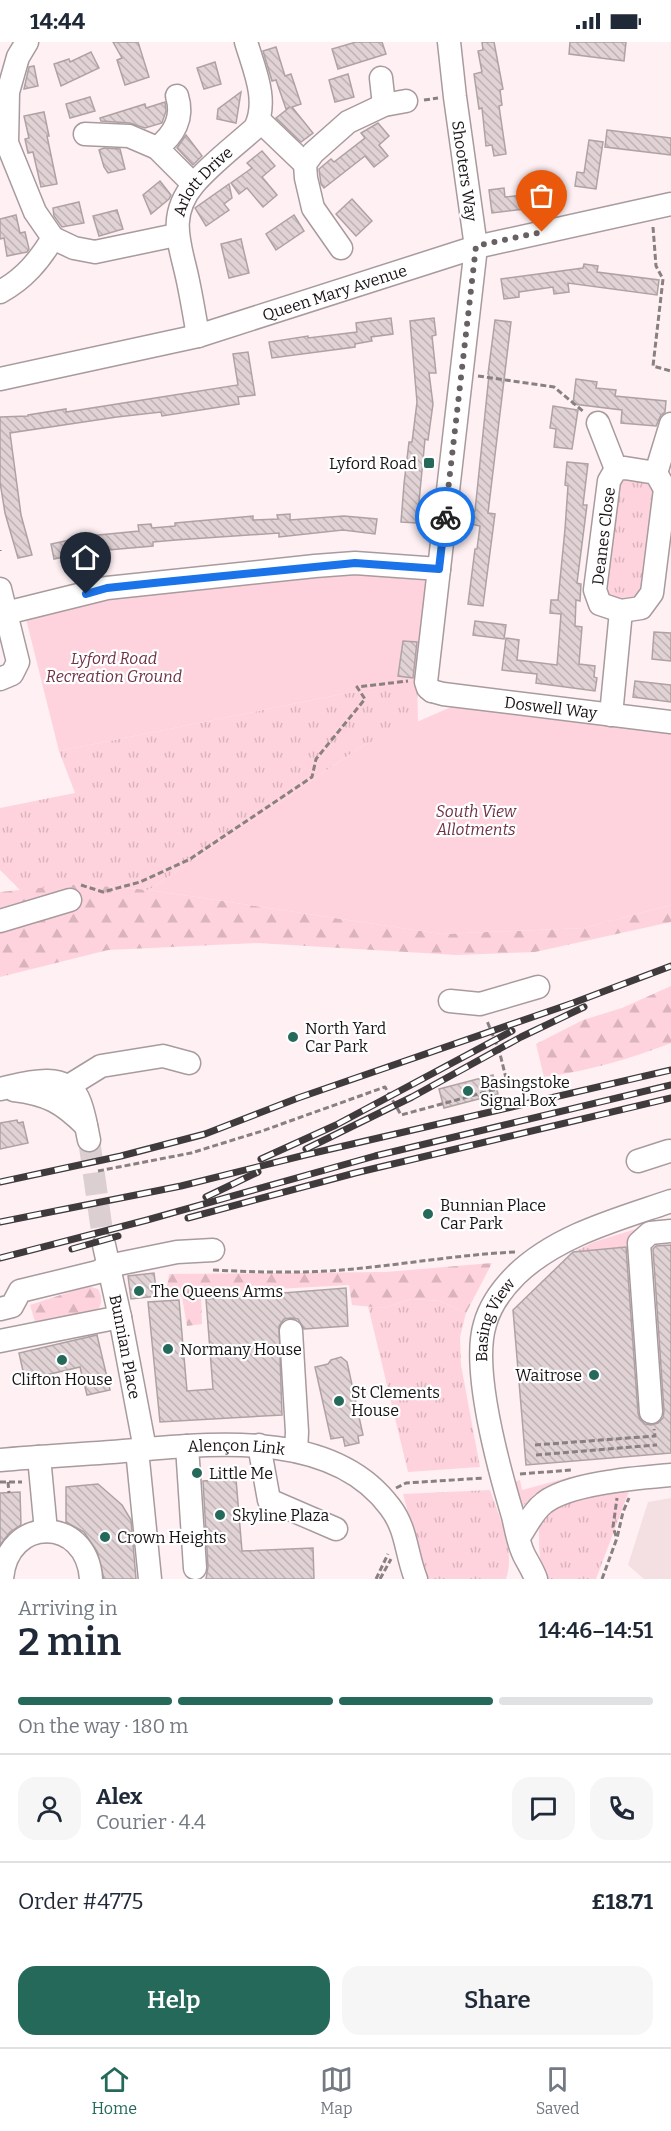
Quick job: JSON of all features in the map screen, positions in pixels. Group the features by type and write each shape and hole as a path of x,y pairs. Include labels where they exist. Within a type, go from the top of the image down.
{"street":[{"path":"27,42 18,57 8,92 4,144 35,212 53,238 74,248 95,252 176,235"},
{"path":"246,42 259,85 262,109 259,120 305,164"},
{"name":"Shooters Way","path":"427,691 476,246 449,42"},
{"path":"328,242 313,208 305,164 313,153 348,122 395,103 381,78"},
{"path":"157,148 172,133 180,116 177,96"},
{"name":"Arlott Drive","path":"198,336 189,283 176,235 179,211 194,184 255,128 259,120"},
{"path":"85,134 129,136 157,148 194,184"},
{"name":"Queen Mary Avenue","path":"0,379 198,336 476,246 661,206"},
{"path":"13,293 37,264 53,238"},
{"path":"598,423 616,469"},
{"path":"611,715 621,611 640,608 652,593 665,489 656,473 671,424"},
{"name":"Deanes Close","path":"621,611 600,604 595,590 609,481 616,469 625,468 656,473"},
{"path":"6,613 107,588 315,566 355,563 439,569"},
{"path":"0,589 18,662 12,674 0,679"},
{"name":"Doswell Way","path":"427,691 671,722"},
{"path":"0,921 70,900"},
{"path":"450,1001 480,1004 538,987"},
{"path":"67,1087 100,1066 163,1056 189,1063"},
{"path":"41,1080 67,1087 78,1097 87,1133 68,1108 48,1098 1,1089 41,1080"},
{"path":"638,1161 669,1151"},
{"name":"Basing View","path":"536,1579 521,1545 495,1443 482,1370 481,1341 488,1316 502,1292 516,1275 535,1260 568,1240 671,1201"},
{"path":"651,1412 639,1243 650,1233 671,1231"},
{"path":"0,1309 12,1306 20,1291 98,1272 106,1256 177,1252 209,1260"},
{"name":"Bunnian Place","path":"106,1256 120,1317 141,1449 150,1579"},
{"path":"0,1341 120,1317"},
{"path":"291,1332 296,1451"},
{"name":"Alençon Link","path":"0,1460 210,1444 259,1445 318,1457 347,1471 380,1495 394,1512 404,1530 406,1571"},
{"path":"259,1445 269,1500 336,1529"},
{"path":"187,1446 195,1568"},
{"path":"39,1457 46,1531"},
{"path":"515,1579 521,1545 543,1503 556,1496 603,1483 671,1475"},
{"path":"2,1579 3,1564 9,1551 19,1541 32,1534 46,1531 61,1533 74,1540 84,1552 90,1565 91,1579"}],"path":[{"path":"395,103 455,97"},
{"path":"661,206 656,266 663,279 653,366 671,371"},
{"path":"461,374 554,387 598,423"},
{"path":"70,900 73,886 79,884 103,892 140,882 190,860 312,777 316,759 365,699 357,687 417,679 427,691"},
{"path":"98,1171 191,1153 254,1134 385,1088 401,1115 508,1086 500,1050 480,1004"},
{"path":"209,1260 259,1272 329,1271 477,1254 517,1252"},
{"path":"535,1445 655,1436"},
{"path":"536,1455 657,1445"},
{"path":"390,1492 406,1483 491,1478"},
{"path":"8,1482 9,1493"},
{"path":"617,1495 613,1527 617,1538"},
{"path":"602,1579 617,1538 622,1512 630,1496"},
{"path":"378,1579 389,1552"},
{"path":"378,1579 406,1571"}],"shaded area":[{"path":"671,1498 671,1579 644,1579 628,1565 648,1502"}],"green space":[{"path":"627,479 650,482 654,490 640,602 604,598 616,486 620,481"},
{"name":"Lyford Road Recreation Ground","path":"429,569 417,679 59,751 25,615 65,602 186,584"},
{"path":"417,679 418,723 364,745 149,890 79,884 21,891 0,870 0,808 75,793 59,751"},
{"name":"South View Allotments","path":"458,704 671,731 671,905 584,928 441,934 149,890 364,745"},
{"path":"79,884 149,890 441,934 584,928 671,905 671,922 535,952 456,955 258,943 108,950 0,977 0,892"},
{"path":"671,986 671,1043 609,1064 544,1077 536,1044 583,1020 622,1008"},
{"path":"639,1228 627,1247 574,1252 594,1242"},
{"path":"492,1263 466,1313 440,1301 412,1299 383,1308 352,1305 349,1285 201,1293 202,1324 187,1326 182,1297 166,1294 169,1274 386,1272"},
{"path":"88,1286 98,1289 101,1296 100,1306 94,1316 36,1325 30,1305"},
{"path":"412,1299 440,1301 466,1313 460,1337 461,1365 480,1467 408,1472 368,1306 383,1308"},
{"path":"637,1468 535,1494 520,1507 510,1483 520,1480 522,1490 578,1475"},
{"path":"490,1490 508,1545 509,1568 506,1579 426,1579 403,1494"},
{"path":"629,1491 596,1579 547,1579 539,1552 539,1525 547,1512 581,1498"}],"building":[{"path":"113,42 138,42 149,77 125,85 117,60 122,58"},
{"path":"356,42 382,42 386,54 338,69 332,49"},
{"path":"482,42 494,42 503,89 500,90 502,105 499,106 506,154 494,156 492,145 486,146 482,108 479,109 474,74 482,72 478,51 483,50"},
{"path":"570,42 626,42 624,61 569,54"},
{"path":"276,47 285,76 291,74 301,104 292,107 313,133 301,142 276,118 290,107 286,109 276,80 272,81 263,51"},
{"path":"91,52 99,68 61,86 54,64 69,59 70,62"},
{"path":"215,62 221,84 204,89 197,68"},
{"path":"34,66 38,86 24,89 29,67"},
{"path":"348,74 354,97 335,102 329,80"},
{"path":"241,92 236,123 217,119 218,109"},
{"path":"90,97 95,111 70,118 66,104"},
{"path":"165,102 166,111 162,123 145,128 130,123 101,121 100,118 145,104 146,108"},
{"path":"44,112 57,184 41,187 33,152 28,153 25,139 29,138 24,116"},
{"path":"378,123 389,136 379,145 388,156 374,167 365,156 324,188 321,184 319,169 331,159 334,162 365,138 361,133"},
{"path":"607,130 671,138 671,155 605,147"},
{"path":"186,135 202,156 193,165 177,148"},
{"path":"589,140 603,142 596,189 575,186 577,172 584,173"},
{"path":"120,149 125,169 108,173 99,150"},
{"path":"262,151 275,166 262,177 277,195 263,207 247,188 239,194 231,183 252,168 247,163"},
{"path":"160,181 171,195 151,214 143,195"},
{"path":"556,182 558,205 492,213 489,190 504,188 505,197 542,193 541,184"},
{"path":"229,184 232,198 224,204 229,210 206,226 195,208"},
{"path":"352,199 372,221 356,236 336,214"},
{"path":"79,202 84,223 62,227 54,216 53,208"},
{"path":"117,210 123,229 99,236 93,216"},
{"path":"16,215 20,233 25,232 29,249 27,252 7,256 4,238 0,239 0,219"},
{"path":"294,215 304,231 276,250 266,234"},
{"path":"241,239 249,273 229,278 221,244"},
{"path":"584,264 598,266 597,272 659,280 657,295 568,283 569,292 554,294 553,287 519,292 519,297 504,299 501,279 583,268"},
{"path":"391,318 393,334 371,337 372,341 355,344 355,347 272,358 269,342 357,332 356,323"},
{"path":"434,318 436,335 432,336 436,373 429,373 433,404 428,440 425,439 417,523 401,522 409,442 412,442 417,402 410,321"},
{"path":"495,320 511,322 488,513 495,514 483,606 468,604 480,526 471,524 473,511 475,511"},
{"path":"248,352 255,395 238,397 239,404 162,416 161,412 117,417 10,433 21,515 32,555 18,558 5,513 0,482 0,417 28,416 66,409 66,412 238,385 233,354"},
{"path":"576,379 597,382 596,388 616,390 615,396 666,401 665,412 656,426 621,423 622,410 573,404"},
{"path":"553,406 578,410 572,449 554,447 556,429 550,428"},
{"path":"567,462 588,464 583,505 587,505 577,583 581,584 580,601 576,600 575,626 582,627 579,664 595,666 594,677 597,678 595,691 536,683 537,674 502,670 506,638 519,640 517,660 557,665 561,614 550,613 551,600 558,600 568,486 565,485"},
{"path":"290,514 290,520 344,516 377,519 375,534 343,530 279,537 279,533 176,540 153,542 153,546 85,552 54,559 51,544 88,536 139,531 138,525 151,524 152,528 175,526 175,523 253,516 253,520 278,519 277,515"},
{"path":"475,621 506,625 504,639 473,635"},
{"path":"654,632 671,633 671,661 652,659"},
{"path":"403,641 417,642 413,678 398,676"},
{"path":"635,681 671,685 671,702 633,697"},
{"name":"Basingstoke Signal Box","path":"493,1075 498,1094 444,1108 439,1089"},
{"path":"17,1120 18,1123 23,1122 28,1143 0,1149 0,1123"},
{"name":"Waitrose","path":"671,1245 671,1453 526,1465 513,1310 573,1252 626,1247 638,1413 645,1424 658,1423 663,1418 664,1411 653,1249 656,1246"},
{"name":"The Queens Arms","path":"154,1273 157,1296 131,1299 128,1276"},
{"path":"346,1288 348,1326 304,1329 298,1319 291,1318 284,1319 279,1326 282,1415 160,1422 148,1302 179,1300 187,1391 213,1389 206,1299"},
{"name":"Clifton House","path":"97,1335 110,1390 87,1395 80,1367 25,1380 19,1353"},
{"name":"St Clements House","path":"341,1357 347,1362 363,1435 358,1436 359,1443 345,1446 343,1437 331,1439 315,1367 328,1364 331,1360"},
{"name":"Skyline Plaza","path":"236,1479 242,1551 313,1548 314,1579 206,1579 208,1567 203,1481"},
{"name":"Crown Heights","path":"98,1484 122,1505 131,1520 136,1579 104,1579 97,1551 84,1532 66,1522 66,1487"},
{"path":"20,1492 21,1525 10,1532 0,1545 0,1493"}],"tunnel":[{"path":"89,1140 104,1245"}],"railway":[{"path":"0,1182 121,1156 205,1134 298,1098 573,1003 671,966"},
{"path":"306,1149 412,1097 521,1037 584,1007"},
{"path":"261,1159 336,1125 512,1031"},
{"path":"0,1222 181,1186 671,1070"},
{"path":"0,1258 147,1220 375,1156 671,1085"},
{"path":"188,1218 355,1173 671,1098"},
{"path":"206,1197 258,1172"},
{"path":"72,1249 118,1236"}],"way so far":[{"path":"445,517 476,246 542,232"}],"place":[{"name":"Lyford Road","path":"429,463"},
{"name":"North Yard Car Park","path":"293,1037"},
{"name":"Basingstoke Signal Box","path":"468,1091"},
{"name":"Bunnian Place Car Park","path":"428,1214"},
{"name":"The Queens Arms","path":"139,1291"},
{"name":"Normany House","path":"168,1349"},
{"name":"Clifton House","path":"62,1360"},
{"name":"Waitrose","path":"594,1375"},
{"name":"St Clements House","path":"339,1401"},
{"name":"Little Me","path":"197,1473"},
{"name":"Skyline Plaza","path":"220,1515"},
{"name":"Crown Heights","path":"105,1537"}],"route":[{"path":"86,594 107,588 355,563 439,569 445,517"}]}
